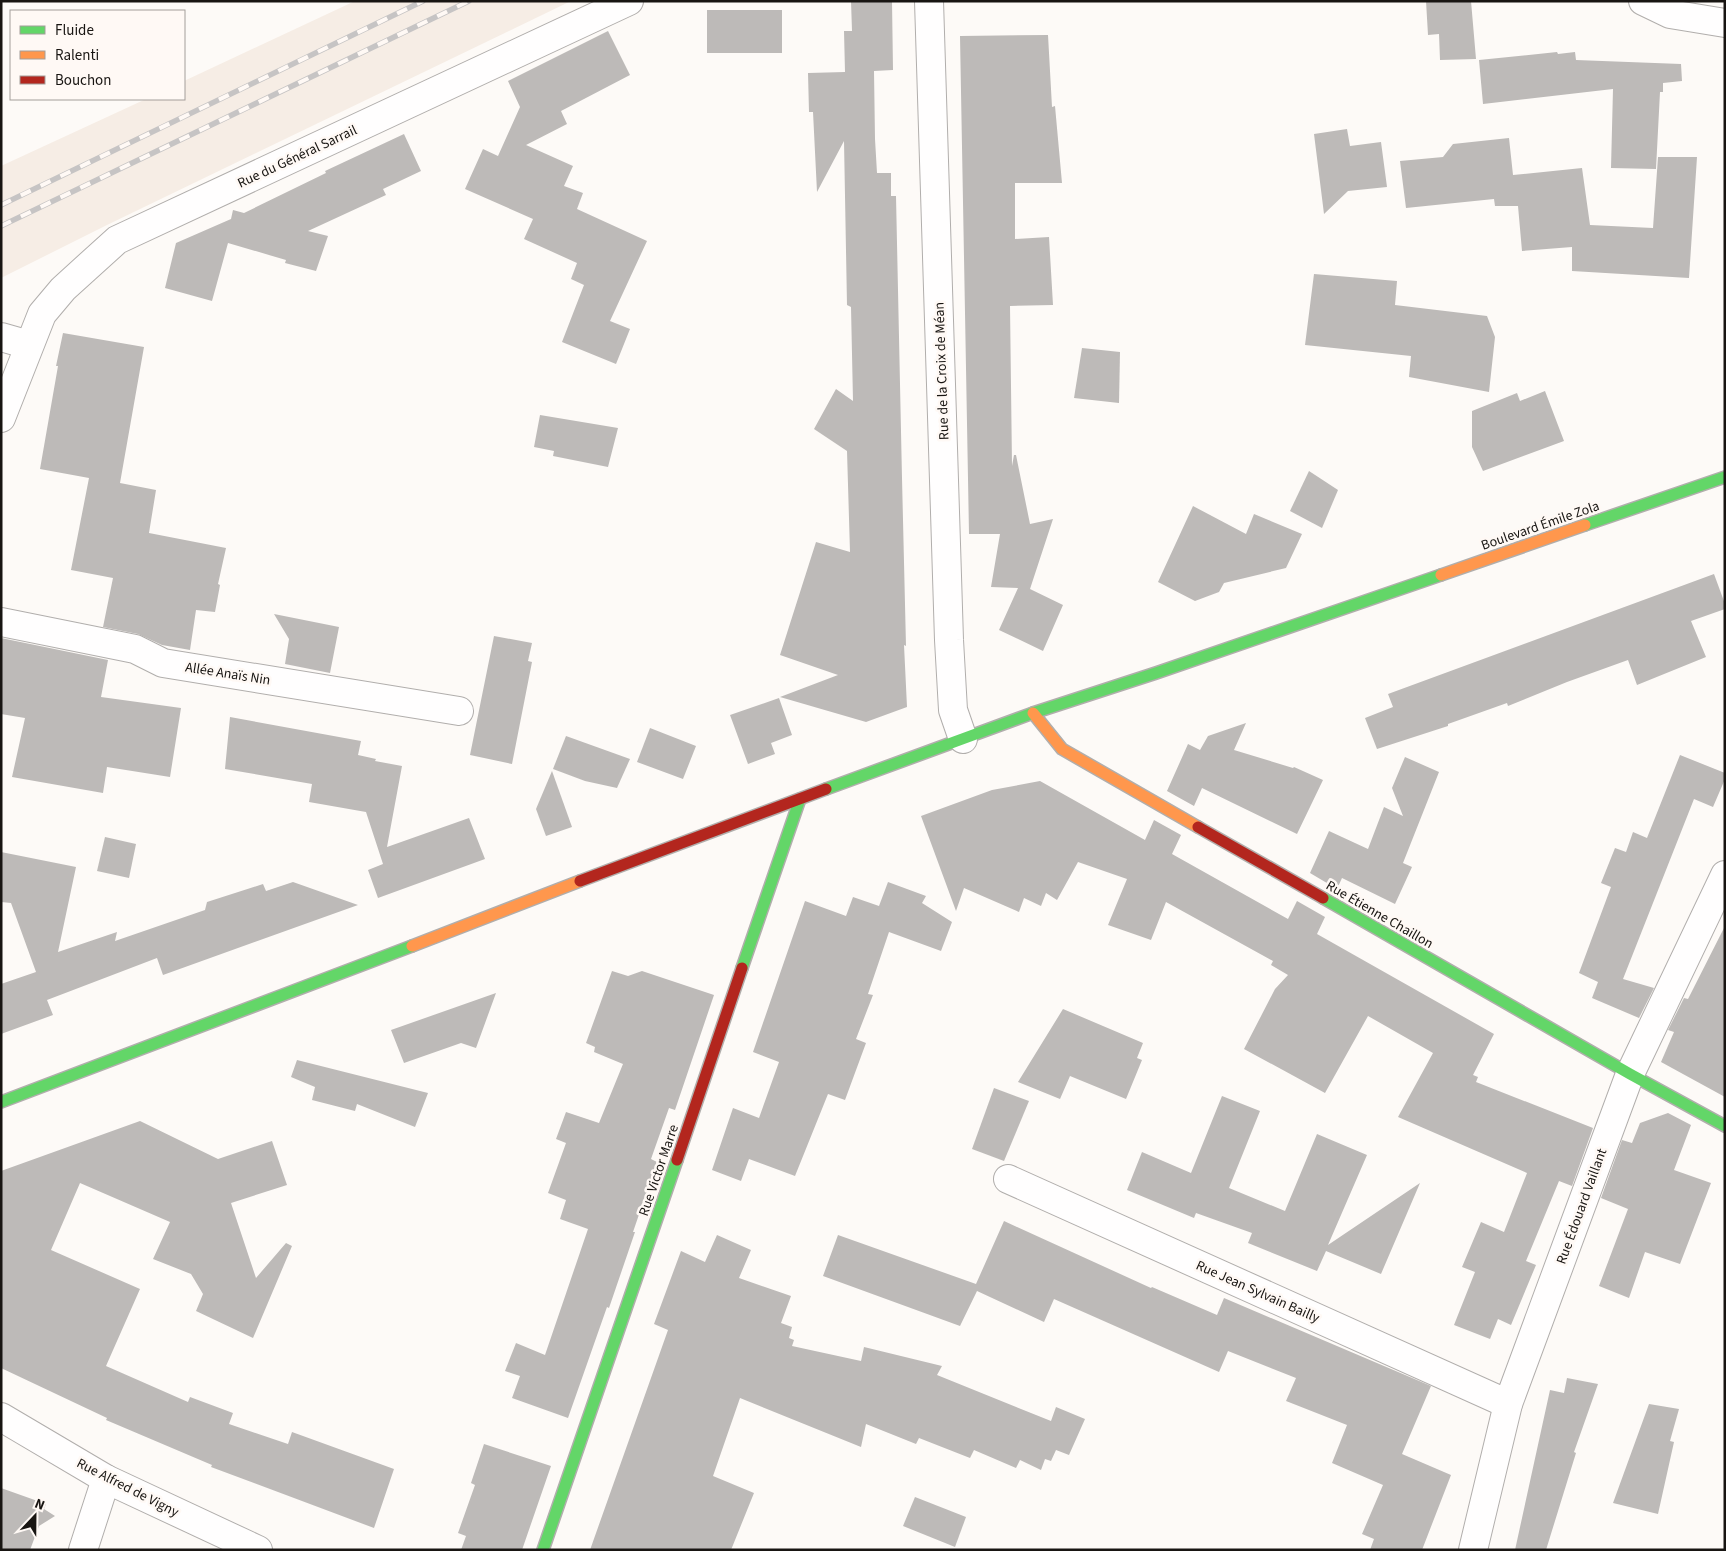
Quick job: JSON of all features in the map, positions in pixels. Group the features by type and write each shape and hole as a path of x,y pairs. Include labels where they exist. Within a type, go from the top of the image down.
{"main road":[{"name":"Boulevard Émile Zola","path":"1,1102 800,799 1033,713 1156,673 1725,478"},
{"name":"Rue Étienne Chaillon","path":"1033,713 1062,750 1630,1074 1725,1126"},
{"name":"Rue Victor Marre","path":"544,1550 800,799"}],"street":[{"name":"Rue du Général Sarrail","path":"1,418 42,314 70,282 117,240 628,1"},
{"name":"Rue de la Croix de Méan","path":"929,1 949,640 953,710 963,739"},
{"path":"1643,1 1670,14 1725,24"},
{"path":"1,337 29,345"},
{"name":"Allée Anaïs Nin","path":"1,622 135,649 163,663 459,710"},
{"name":"Rue Édouard Vaillant","path":"1473,1550 1508,1404 1630,1074 1725,875"},
{"name":"Rue Jean Sylvain Bailly","path":"1008,1179 1508,1404"},
{"name":"Rue Alfred de Vigny","path":"1,1417 106,1479 258,1550"},
{"path":"83,1550 106,1479"}],"shaded area":[{"path":"355,1 571,1 1,278 1,166 144,100 185,100 185,81"}],"building":[{"path":"851,1 892,1 893,70 874,71 875,139 877,173 891,173 891,196 896,196 906,646 904,645 907,707 866,722 780,697 838,675 780,655 816,542 850,552 847,451 814,429 836,389 853,401 851,307 847,305 844,141 817,192 813,112 809,112 808,73 845,72 844,31 852,31"},
{"path":"1426,1 1471,1 1476,59 1440,60 1439,34 1428,35"},
{"path":"707,10 782,10 782,53 707,53"},
{"path":"608,31 630,75 561,111 567,124 526,145 573,166 564,186 583,193 577,209 647,241 610,321 630,329 616,364 562,342 584,285 571,279 577,263 524,239 533,219 465,189 483,149 498,156 520,107 508,81"},
{"path":"1048,35 1052,107 1055,106 1062,183 1015,183 1015,239 1049,237 1053,305 1010,306 1012,466 1014,455 1016,455 1030,524 1053,519 1030,589 1063,605 1043,651 999,630 1018,588 991,587 1000,534 969,534 960,36"},
{"path":"1557,52 1558,54 1575,52 1576,60 1681,64 1682,81 1663,83 1663,92 1660,92 1656,169 1611,168 1613,89 1483,104 1479,60"},
{"path":"1347,129 1350,146 1381,142 1387,187 1348,191 1324,214 1314,134"},
{"path":"404,134 421,171 383,189 386,195 308,231 328,236 316,271 285,263 286,260 228,243 212,301 165,288 176,243 231,219 233,210 244,213 326,173 325,171"},
{"path":"1509,138 1513,175 1582,168 1590,225 1653,228 1658,157 1697,157 1689,278 1572,271 1572,247 1522,251 1518,206 1495,206 1494,199 1406,208 1400,161 1443,157 1453,144"},
{"path":"1314,274 1397,281 1395,305 1487,316 1495,337 1489,392 1409,377 1411,356 1305,345"},
{"path":"63,333 144,347 120,483 156,490 149,533 226,548 218,584 220,585 215,612 196,610 190,650 162,645 138,634 103,627 113,578 71,570 89,478 40,469"},
{"path":"1082,348 1120,352 1119,403 1074,398"},
{"path":"1545,391 1564,441 1483,471 1472,447 1472,411 1517,393 1520,401"},
{"path":"540,415 618,428 608,467 553,456 554,451 534,447"},
{"path":"1309,471 1338,490 1322,528 1290,511"},
{"path":"1193,506 1246,534 1254,514 1302,534 1286,568 1224,583 1219,592 1195,601 1158,582"},
{"path":"1714,574 1725,609 1691,621 1706,657 1637,685 1628,660 1508,706 1507,703 1448,724 1448,726 1377,749 1365,718 1393,707 1388,694"},
{"path":"274,614 339,627 330,673 285,664 289,639"},
{"path":"494,636 532,643 528,661 532,662 512,764 470,755"},
{"path":"1,638 108,660 101,697 181,708 170,777 107,767 103,793 12,777 25,718 1,714"},
{"path":"779,698 792,735 771,743 775,754 748,764 730,715"},
{"path":"230,717 361,741 358,755 376,759 375,761 402,766 387,847 469,818 485,859 378,898 368,870 383,864 366,812 309,802 312,784 225,769"},
{"path":"1246,723 1234,750 1294,767 1323,780 1297,834 1202,788 1194,806 1167,791 1188,744 1200,750 1208,736"},
{"path":"650,728 696,746 683,779 637,762"},
{"path":"566,736 630,759 617,788 585,781 553,769"},
{"path":"1680,755 1725,773 1725,779 1713,807 1694,799 1623,979 1654,988 1639,1018 1592,998 1598,982 1579,973 1611,887 1601,883 1615,848 1626,852 1633,832 1647,838"},
{"path":"1405,757 1439,772 1403,863 1412,867 1395,904 1342,878 1337,889 1310,873 1329,831 1368,849 1384,807 1403,816 1392,788"},
{"path":"552,771 572,827 546,836 536,809"},
{"path":"1040,781 1145,840 1154,820 1181,835 1172,854 1288,919 1297,901 1325,917 1317,934 1494,1034 1473,1075 1478,1077 1476,1082 1593,1128 1572,1186 1559,1181 1526,1261 1536,1265 1511,1325 1498,1319 1490,1339 1454,1325 1475,1272 1462,1267 1481,1222 1504,1232 1527,1173 1398,1117 1433,1053 1368,1016 1325,1093 1244,1049 1275,989 1288,975 1271,965 1273,961 1166,902 1151,940 1108,925 1127,879 1078,862 1057,900 1046,893 1041,906 1024,898 1019,912 964,888 956,911 921,816 992,790"},
{"path":"105,837 136,844 129,878 97,871"},
{"path":"1,852 76,867 58,952 117,932 115,941 205,910 207,902 263,884 266,891 293,882 358,905 163,975 157,958 47,1000 53,1015 1,1034 1,984 36,972 11,903 1,902"},
{"path":"888,882 926,896 922,903 952,922 941,951 889,932 868,994 873,995 856,1039 866,1043 845,1100 828,1094 795,1176 749,1159 741,1181 712,1170 733,1108 759,1118 779,1062 753,1052 805,901 846,916 853,897 879,906"},
{"path":"1725,926 1725,1097 1661,1062 1674,1032 1668,1030 1684,998 1688,999"},
{"path":"612,971 628,976 642,971 714,995 675,1110 669,1108 651,1159 657,1162 633,1232 635,1232 568,1418 512,1398 520,1376 505,1371 516,1343 545,1355 588,1229 560,1219 566,1200 548,1193 566,1143 556,1139 566,1112 599,1123 623,1064 594,1052 595,1047 586,1043"},
{"path":"496,993 476,1048 461,1043 404,1063 391,1030"},
{"path":"1063,1009 1143,1043 1137,1058 1142,1060 1126,1099 1070,1076 1060,1099 1018,1082"},
{"path":"297,1060 428,1093 415,1127 357,1104 355,1111 312,1100 315,1087 291,1077"},
{"path":"994,1088 1029,1101 1004,1161 972,1149"},
{"path":"1222,1096 1260,1111 1229,1188 1285,1211 1317,1134 1367,1155 1328,1245 1420,1183 1381,1274 1326,1251 1317,1271 1248,1243 1252,1233 1196,1213 1194,1218 1127,1190 1142,1152 1191,1173"},
{"path":"1668,1113 1691,1125 1674,1170 1711,1183 1680,1264 1645,1252 1629,1298 1599,1286 1628,1209 1601,1198 1622,1140 1632,1143 1640,1123"},
{"path":"140,1121 218,1159 272,1141 287,1185 231,1203 256,1278 286,1243 292,1246 253,1338 196,1311 203,1294 191,1274 153,1259 170,1222 80,1183 51,1250 140,1289 106,1366 188,1402 190,1397 233,1413 229,1424 288,1444 292,1432 394,1469 374,1528 211,1467 212,1465 106,1420 107,1418 1,1368 1,1171"},
{"path":"1004,1221 1151,1288 1217,1315 1224,1298 1431,1386 1402,1454 1451,1475 1422,1550 1370,1550 1374,1539 1362,1534 1383,1485 1332,1463 1347,1425 1286,1401 1296,1378 1228,1351 1219,1372 1054,1299 1044,1322 977,1291 960,1326 823,1276 838,1235 976,1284"},
{"path":"717,1235 751,1250 739,1278 791,1296 781,1323 792,1327 789,1338 794,1340 792,1346 861,1361 864,1347 942,1366 937,1375 1051,1421 1056,1407 1085,1419 1069,1455 1056,1450 1051,1461 1045,1459 1041,1470 1020,1460 1016,1468 974,1450 970,1458 919,1438 916,1444 866,1424 861,1447 740,1398 713,1476 754,1493 731,1550 590,1550 668,1330 654,1324 681,1251 705,1262"},
{"path":"1567,1378 1598,1384 1574,1452 1576,1453 1546,1550 1515,1550 1550,1390 1564,1393"},
{"path":"1649,1404 1679,1409 1670,1441 1674,1442 1658,1514 1613,1503"},
{"path":"484,1444 551,1466 522,1550 461,1550 466,1536 458,1533 475,1485 471,1483"},
{"path":"1,1488 46,1504 44,1509 55,1516 39,1526 30,1550 1,1550"},
{"path":"915,1497 966,1517 955,1547 903,1526"}],"railway":[{"path":"1,205 423,1"},
{"path":"1,226 469,1"}],"traffic: fast":[{"path":"1585,525 1725,477"},
{"path":"826,789 1033,713 1156,673 1441,575"},
{"path":"742,968 800,799"},
{"path":"1323,898 1630,1074 1725,1126"},
{"path":"1,1102 412,946"},
{"path":"543,1550 677,1160"}],"traffic: slow":[{"path":"1441,575 1585,525"},
{"path":"1033,713 1062,749 1198,827"},
{"path":"412,946 580,881"}],"traffic: jam":[{"path":"580,881 826,789"},
{"path":"1198,827 1323,898"},
{"path":"677,1160 742,968"}]}
